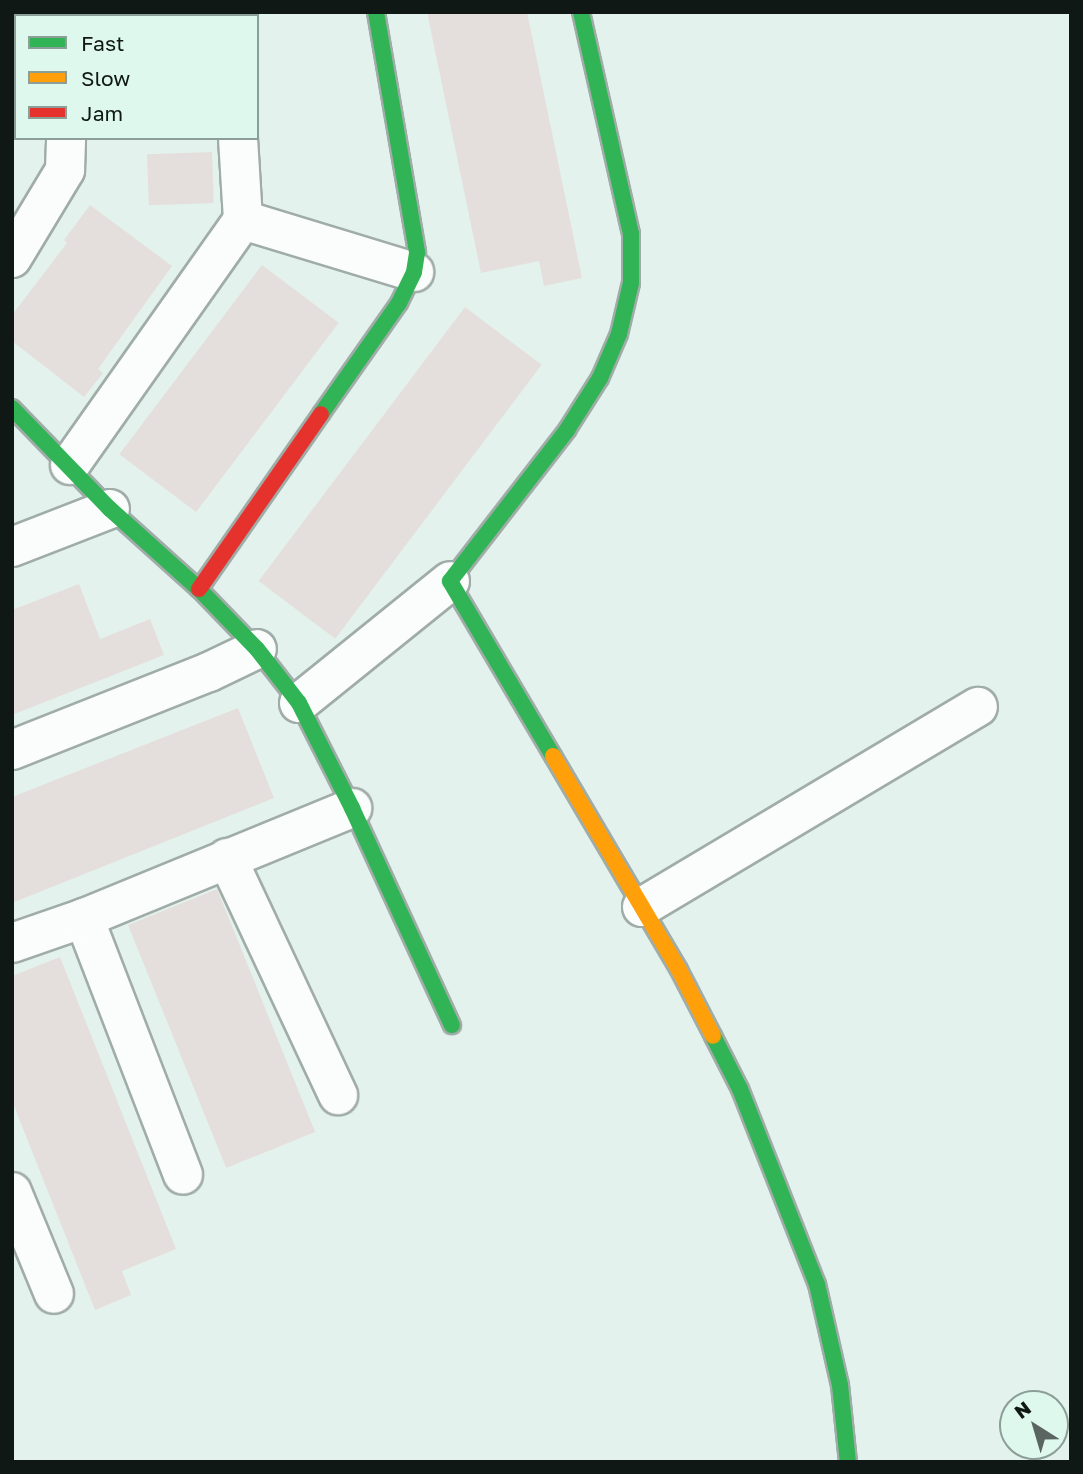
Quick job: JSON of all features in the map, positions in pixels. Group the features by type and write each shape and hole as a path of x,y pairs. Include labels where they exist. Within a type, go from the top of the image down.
{"street":[{"path":"199,589 399,303 414,272 417,252 376,12"},
{"path":"299,703 450,581 567,430 600,378 619,334 631,283 631,234 581,12"},
{"path":"12,258 65,170 66,140"},
{"path":"70,465 243,220 237,140"},
{"path":"243,220 414,272"},
{"path":"12,408 110,509 199,589 257,649 299,703 352,808 452,1025"},
{"path":"12,547 110,509"},
{"path":"450,581 679,970 740,1089 817,1284 840,1385 848,1462"},
{"path":"12,750 209,672 257,649"},
{"path":"642,907 978,707"},
{"path":"12,943 84,918 352,808"},
{"path":"227,858 338,1095"},
{"path":"84,918 183,1174"},
{"path":"12,1192 54,1294"}],"building":[{"path":"427,12 527,12 582,278 544,286 539,261 481,273"},
{"path":"212,152 214,203 149,205 147,154"},
{"path":"90,205 172,266 98,369 103,373 84,397 12,341 12,315 67,243 64,240"},
{"path":"262,265 339,323 196,512 119,454"},
{"path":"465,307 542,365 335,639 259,581"},
{"path":"79,584 100,639 150,619 164,655 12,715 12,610"},
{"path":"238,708 274,798 12,903 12,797"},
{"path":"217,889 315,1132 226,1168 128,925"},
{"path":"60,957 176,1249 122,1271 131,1295 95,1310 12,1101 12,976"}],"traffic: fast":[{"path":"321,414 399,303 414,272 417,252 376,12"},
{"path":"553,756 450,581 567,430 600,378 619,334 631,283 631,234 581,12"},
{"path":"12,408 110,509 199,589 257,649 299,703 352,808 452,1025"},
{"path":"713,1036 740,1089 817,1284 840,1385 848,1462"}],"traffic: slow":[{"path":"553,756 679,970 713,1036"}],"traffic: jam":[{"path":"199,589 321,414"}]}
